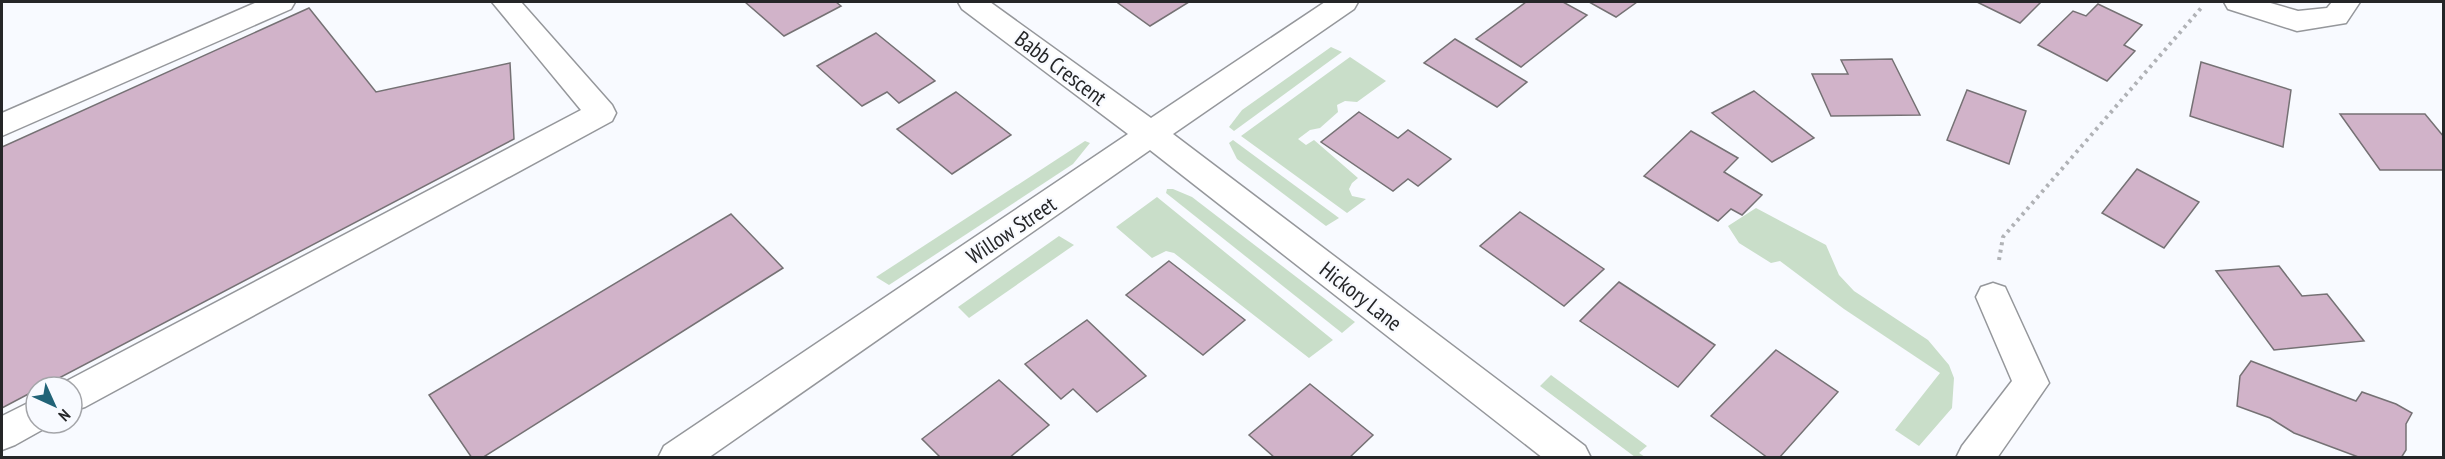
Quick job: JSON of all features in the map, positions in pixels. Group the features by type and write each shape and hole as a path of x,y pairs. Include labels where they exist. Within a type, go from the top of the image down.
{"street":[{"path":"2,125 280,2"},
{"path":"84,390 601,113 506,2"},
{"name":"Babb Crescent","path":"972,2 1150,135"},
{"name":"Willow Street","path":"677,458 1344,2"},
{"path":"2238,2 2297,21 2336,16 2346,2"},
{"name":"Hickory Lane","path":"1150,135 1572,458"},
{"path":"1975,458 2031,382 1993,297"},
{"path":"2,434 24,422"}],"path":[{"path":"1993,297 2002,237 2207,2"}],"green space":[{"path":"1331,47 1342,52 1234,131 1229,127 1242,110"},
{"path":"1350,57 1386,81 1357,102 1345,101 1337,105 1338,112 1320,128 1310,130 1298,139 1306,145 1314,140 1358,178 1349,189 1352,196 1366,199 1347,213 1241,136"},
{"path":"1233,140 1339,218 1326,226 1237,159 1229,143"},
{"path":"1085,141 1090,143 1073,164 889,285 876,277"},
{"path":"1167,189 1173,189 1192,197 1355,322 1342,333 1166,193"},
{"path":"1157,197 1333,340 1309,358 1174,253 1166,251 1152,258 1116,227"},
{"path":"1756,208 1826,245 1839,275 1854,291 1928,340 1949,365 1954,378 1952,408 1919,446 1895,430 1940,373 1844,309 1780,261 1771,263 1739,243 1728,226"},
{"path":"1059,236 1074,245 969,318 958,307"},
{"path":"1551,375 1647,446 1639,453 1645,457 1635,457 1540,386"}],"building":[{"path":"745,2 836,2 841,6 784,36"},
{"path":"1189,2 1150,26 1118,3"},
{"path":"1526,2 1563,2 1587,15 1521,67 1476,39"},
{"path":"1589,2 1637,2 1616,17"},
{"path":"1977,2 2041,2 2020,23"},
{"path":"2098,4 2142,25 2124,45 2135,51 2107,81 2038,45 2073,11 2086,16"},
{"path":"309,8 376,92 510,63 514,139 65,375 24,375 24,396 2,408 2,147"},
{"path":"876,33 935,81 899,103 887,92 862,106 817,66"},
{"path":"1455,39 1527,82 1497,107 1424,63"},
{"path":"1892,59 1920,115 1831,116 1812,74 1848,74 1841,60"},
{"path":"2201,62 2291,90 2283,147 2190,116"},
{"path":"1967,90 2026,111 2009,164 1947,140"},
{"path":"1754,91 1814,138 1772,162 1712,113"},
{"path":"956,92 1011,135 952,174 897,129"},
{"path":"1359,112 1398,138 1408,130 1451,159 1418,186 1408,179 1393,191 1321,142"},
{"path":"2340,114 2425,114 2444,137 2444,170 2380,170"},
{"path":"1691,131 1738,158 1724,172 1762,195 1742,215 1731,209 1718,221 1644,176"},
{"path":"2137,169 2199,202 2164,248 2102,213"},
{"path":"1520,212 1604,269 1564,306 1480,246"},
{"path":"731,214 783,268 482,458 472,458 429,395"},
{"path":"1169,261 1245,320 1203,355 1126,295"},
{"path":"2279,266 2302,296 2327,294 2364,341 2274,350 2216,271"},
{"path":"1619,282 1715,345 1678,387 1580,321"},
{"path":"1087,320 1146,376 1097,412 1073,389 1061,399 1025,364"},
{"path":"1776,350 1838,392 1779,458 1768,458 1711,416"},
{"path":"2251,361 2356,401 2362,392 2396,404 2412,413 2406,424 2406,450 2401,458 2361,458 2294,433 2270,418 2237,406 2240,376"},
{"path":"999,380 1049,425 1009,458 941,458 922,439"},
{"path":"1310,384 1373,435 1349,458 1275,458 1249,435"}]}
